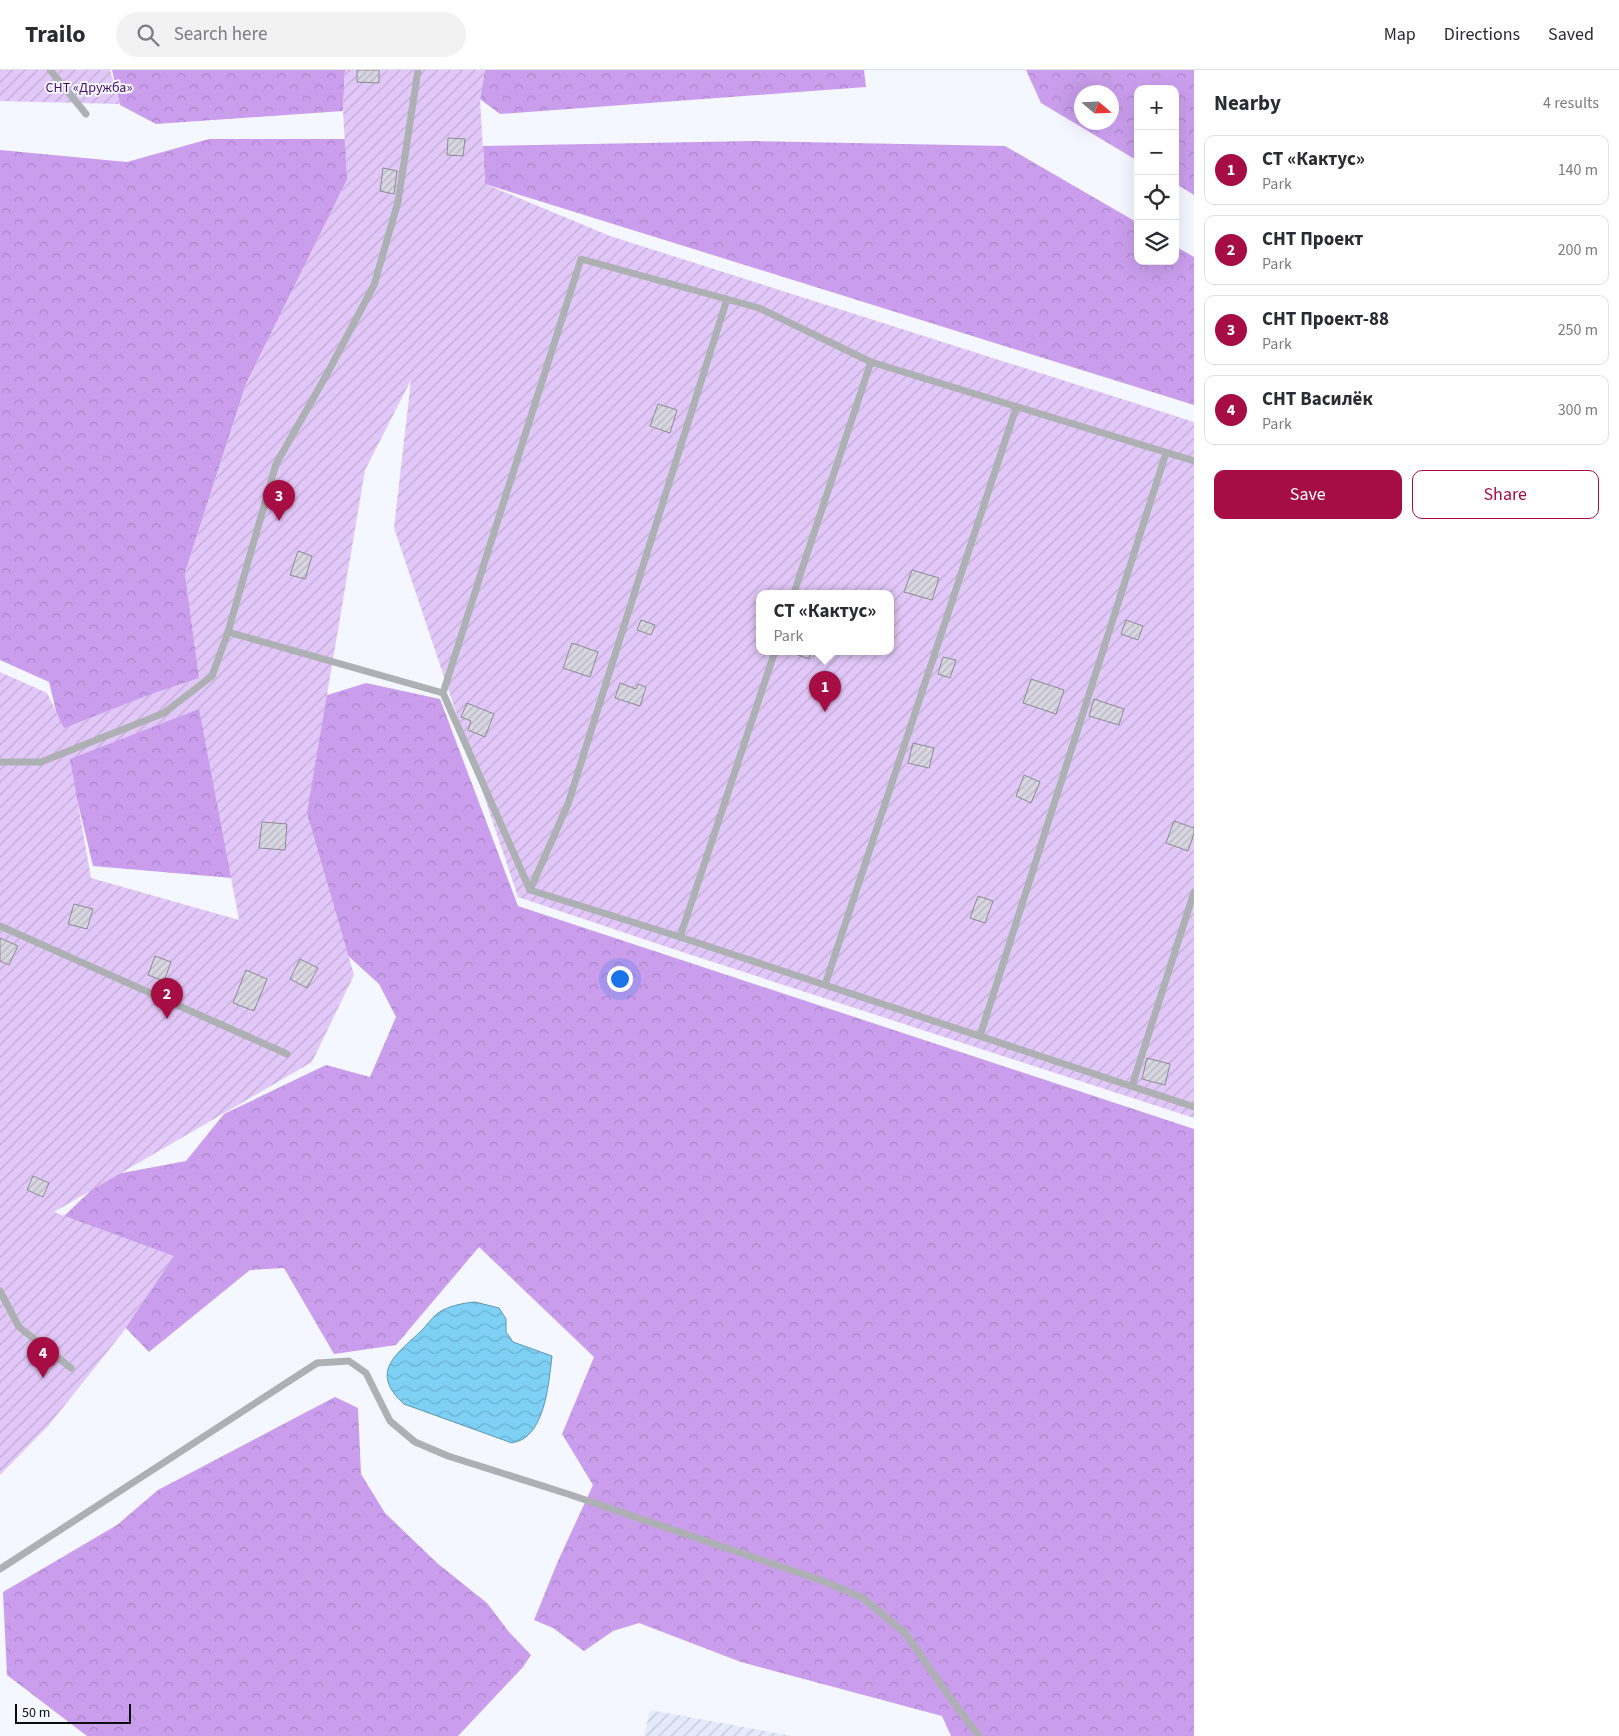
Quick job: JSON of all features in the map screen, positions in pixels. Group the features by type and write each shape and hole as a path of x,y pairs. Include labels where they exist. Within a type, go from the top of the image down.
{"lane":[{"path":"50,70 86,114"},
{"path":"0,762 41,762 164,713 212,676 228,632 276,464 328,374 374,285 398,202 418,70"},
{"path":"1194,461 871,362 759,308 581,259 443,693 530,890 1194,1107"},
{"path":"530,890 568,804 727,299"},
{"path":"795,590 871,362"},
{"path":"825,985 1016,408"},
{"path":"980,1036 1166,453"},
{"path":"228,632 443,693"},
{"path":"680,938 774,655"},
{"path":"1132,1086 1194,892"},
{"path":"0,926 287,1054"},
{"path":"0,1291 19,1327 71,1368"},
{"path":"0,1570 317,1363 349,1360 366,1373 390,1421 415,1442 448,1456 568,1494 823,1581 863,1598 906,1634 979,1736"}],"shaded area":[{"path":"650,1710 792,1736 644,1736"}],"green space":[{"name":"СНТ «Дружба»","path":"0,70 110,70 120,104 0,101"},
{"path":"112,70 345,70 343,111 156,124 120,105"},
{"path":"345,70 485,70 480,99 485,184 610,236 1194,422 1194,1118 518,897 394,528 411,380 365,470 307,813 354,975 312,1062 54,1212 174,1256 123,1332 49,1425 0,1475 0,672 47,693 64,728 151,694 199,678 185,573 246,384 347,180 343,111","holes":["199,709 239,920 91,878 70,759"]},
{"path":"485,70 864,70 866,87 500,114 480,99"},
{"path":"1026,70 1194,70 1194,195 1179,186 1179,85 1134,85 1134,159 1086,130 1119,130 1119,85 1074,85 1074,123 1041,103"},
{"path":"209,139 348,139 347,180 246,384 185,573 199,676 232,878 93,866 49,682 0,660 0,150 127,162"},
{"path":"753,141 1005,146 1134,221 1134,265 1179,265 1179,248 1194,257 1194,405 485,184 483,146"},
{"path":"366,683 440,699 518,906 1194,1129 1194,1736 951,1736 942,1716 741,1662 639,1623 613,1631 584,1651 553,1628 534,1620 558,1561 593,1485 562,1434 594,1357 479,1247 396,1345 334,1354 284,1268 250,1270 149,1352 123,1325 62,1218 106,1176 186,1161 224,1114 326,1065 370,1077 396,1017 379,984 312,923 289,806 305,702"},
{"path":"335,1397 358,1408 361,1474 385,1513 437,1563 487,1603 509,1632 531,1655 523,1667 458,1736 87,1736 7,1675 3,1592 117,1525 158,1490"}],"water":[{"path":"475,1302 499,1308 506,1319 506,1332 513,1342 552,1356 545,1401 537,1424 531,1432 519,1441 512,1443 404,1404 388,1383 387,1374 394,1357 422,1331 435,1315 451,1307"}],"building":[{"path":"357,70 379,70 379,83 357,82"},
{"path":"448,138 465,139 463,156 447,155"},
{"path":"383,168 397,171 394,194 380,191"},
{"path":"658,404 677,410 670,433 650,426"},
{"path":"298,551 312,556 305,579 290,575"},
{"path":"912,570 939,578 932,600 904,592"},
{"path":"641,620 655,625 651,635 637,630"},
{"path":"1126,620 1143,626 1138,640 1121,634"},
{"path":"572,643 598,652 590,677 563,668"},
{"path":"798,655 810,655 809,659"},
{"path":"943,657 956,660 950,678 938,674"},
{"path":"1031,679 1064,690 1056,714 1023,703"},
{"path":"620,683 636,689 638,684 646,687 640,706 615,698"},
{"path":"1094,699 1124,709 1119,725 1089,716"},
{"path":"467,703 494,714 485,737 468,730 471,721 461,717"},
{"path":"913,743 934,748 929,768 908,763"},
{"path":"1024,775 1040,782 1031,803 1016,796"},
{"path":"1174,821 1194,828 1188,851 1166,843"},
{"path":"262,822 287,824 285,850 259,848"},
{"path":"978,896 993,901 985,923 970,918"},
{"path":"74,904 93,909 87,929 68,924"},
{"path":"0,938 18,946 9,965 0,961"},
{"path":"155,956 171,962 164,981 148,975"},
{"path":"300,959 318,968 307,988 290,979"},
{"path":"246,970 267,979 254,1011 233,1003"},
{"path":"1147,1058 1170,1064 1165,1085 1142,1079"},
{"path":"33,1176 49,1183 43,1197 27,1190"}],"place":[{"name":"СНТ Проект-88","path":"279,521"},
{"name":"СТ «Кактус»","path":"825,712"},
{"name":"СНТ Проект","path":"167,1019"},
{"name":"СНТ Василёк","path":"43,1378"}]}
